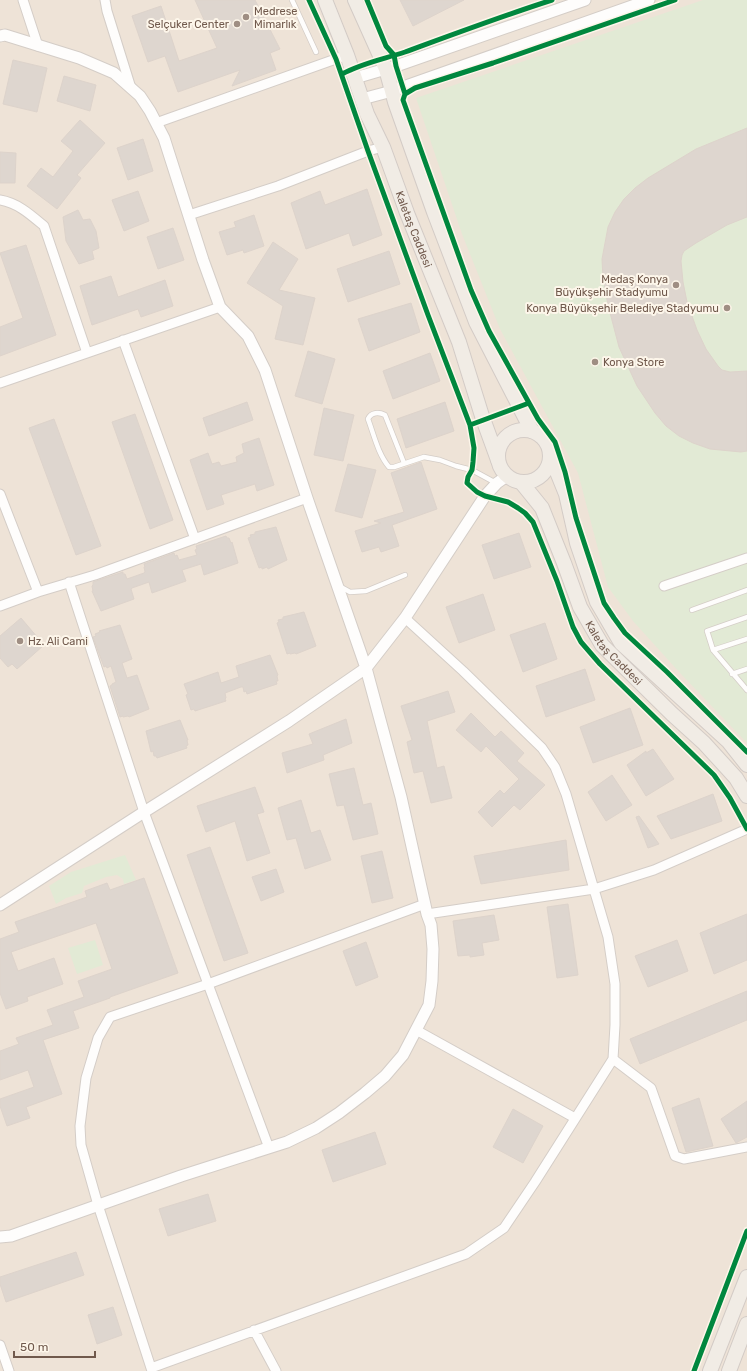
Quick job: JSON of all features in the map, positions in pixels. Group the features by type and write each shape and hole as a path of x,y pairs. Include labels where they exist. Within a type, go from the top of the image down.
{"main road":[{"name":"Kaletaş Caddesi","path":"325,0 347,55 367,114 383,147 407,213 459,342 482,416 498,460"},
{"path":"355,0 386,69 434,212 476,322 532,431"},
{"path":"523,430 532,431 539,435 546,441 550,448 550,457 549,466 541,476 530,482 502,480 498,460 498,451 507,436 515,432 523,430"},
{"name":"Kaletaş Caddesi","path":"550,457 566,494 577,543 597,602 621,643 728,741 747,765"},
{"name":"Kaletaş Caddesi","path":"521,482 542,508 580,607 602,645 704,743 736,778 747,796"},
{"path":"710,1371 747,1277"},
{"path":"728,1371 747,1324"}],"street":[{"path":"23,0 38,46"},
{"path":"105,0 107,12 130,88"},
{"path":"355,78 386,69 585,0"},
{"path":"362,99 392,90 649,0"},
{"path":"0,36 5,35 80,58 114,73 140,96 164,138 220,307 248,336 265,370 307,498 366,668 401,797 426,909 431,925 433,949 432,981 428,1005 403,1055 385,1076 339,1113 316,1128 287,1142 181,1176 12,1236 0,1237"},
{"path":"156,123 347,55"},
{"path":"189,215 278,186 368,151 383,147"},
{"path":"0,200 10,201 29,213 44,226 87,353"},
{"path":"0,382 220,307"},
{"path":"124,340 195,539"},
{"path":"0,905 289,721 366,668 405,618 485,496 502,480"},
{"path":"0,494 38,592"},
{"path":"0,606 38,592 102,572 307,498"},
{"path":"664,586 747,558"},
{"path":"69,582 144,812 269,1148"},
{"path":"405,618 463,671 542,748 555,767 566,794 594,889 608,938 615,984 613,1058 504,1228 466,1254 254,1330 151,1369 98,1205 81,1145 80,1126 86,1078 98,1038 110,1017 426,909 594,889 654,870 747,829"},
{"path":"416,1030 575,1118"},
{"path":"613,1058 651,1088 675,1156 684,1159 747,1147"},
{"path":"254,1330 276,1371"},
{"path":"0,1345 5,1367"}],"lane":[{"path":"292,0 316,52"},
{"path":"404,463 394,441 385,415 374,413 368,419 384,462 389,467 394,467 424,457 440,460 502,480"},
{"path":"338,585 350,592 366,591 405,575"},
{"path":"692,610 747,590"},
{"path":"747,617 707,631 713,650 747,690"},
{"path":"713,650 747,639"},
{"path":"732,674 747,668"}],"shaded area":[{"path":"0,0 747,0 747,1371 0,1371"}],"green space":[{"path":"703,0 747,0 747,743 633,621 608,587 578,473 500,329 462,234 416,98"},
{"path":"125,855 136,880 124,884 123,879 117,875 106,877 84,886 82,893 66,898 56,904 49,886 71,872"},
{"path":"95,940 103,965 77,974 68,948"}],"building":[{"path":"195,0 255,0 280,49 270,53 276,70 232,86 240,70 178,92 165,56 148,62 132,16 161,6 179,61 217,48"},
{"path":"400,0 464,0 413,26"},
{"path":"13,60 47,68 37,112 3,104"},
{"path":"64,76 96,85 90,111 57,101"},
{"path":"80,120 105,143 77,175 81,178 57,209 27,186 41,168 53,177 73,151 61,141"},
{"name":"Medaş Konya Büyükşehir Stadyumu","path":"747,128 747,217 727,225 684,251 681,261 687,302 697,330 706,349 722,370 730,372 747,371 747,451 741,452 710,449 693,443 679,436 666,426 655,413 637,386 619,347 608,305 603,278 602,259 608,227 615,212 624,199 635,188 648,178 696,149"},
{"path":"143,139 153,171 128,180 117,148"},
{"path":"0,152 16,153 15,183 0,183"},
{"path":"367,189 382,235 353,246 349,233 306,249 291,203 320,191 325,205"},
{"path":"138,191 149,221 124,231 112,200"},
{"path":"78,210 83,220 90,219 96,231 99,248 92,251 94,259 79,264 66,241 63,217"},
{"path":"254,215 264,246 244,253 243,250 227,255 219,232 236,227 234,222"},
{"path":"173,228 184,260 158,269 147,237"},
{"path":"273,242 298,259 279,290 315,298 303,345 275,339 283,306 247,283"},
{"path":"26,245 56,335 0,356 0,327 23,318 0,253"},
{"path":"389,251 400,284 348,302 337,269"},
{"path":"111,276 118,297 165,280 173,306 141,317 138,309 92,325 80,286"},
{"path":"411,303 420,332 369,351 358,319"},
{"path":"308,351 335,359 322,404 295,396"},
{"path":"430,353 440,381 393,399 383,371"},
{"path":"247,402 253,420 209,436 203,418"},
{"path":"445,402 454,431 406,448 397,419"},
{"path":"324,408 354,415 343,461 314,455"},
{"path":"135,414 173,520 150,529 112,422"},
{"path":"54,419 101,546 76,555 29,428"},
{"path":"259,438 274,485 257,491 255,484 221,495 224,504 207,510 190,460 208,453 212,464 219,462 221,466 237,462 236,457 244,453 242,444"},
{"path":"421,462 437,509 392,525 399,546 381,552 379,547 362,552 355,531 381,523 374,521 404,512 391,473"},
{"path":"348,464 376,470 362,518 335,511"},
{"path":"276,527 287,560 268,569 267,567 262,569 262,567 259,568 248,538 251,537 250,535 255,534 255,532"},
{"path":"519,533 531,567 494,579 482,545"},
{"path":"226,536 229,538 231,543 232,542 238,563 204,575 201,564 182,570 186,581 152,593 149,582 132,588 134,599 101,611 92,591 93,582 123,572 127,579 144,573 144,564 174,553 175,556 177,555 179,560 197,555 195,550 197,549 196,546"},
{"path":"483,594 495,630 459,643 446,607"},
{"path":"304,612 316,646 296,654 287,654 277,623 279,622 278,620 283,619 283,617"},
{"name":"Hz. Ali Cami","path":"21,618 44,645 17,669 12,664 8,667 0,658 0,636"},
{"path":"545,623 557,659 523,672 510,635"},
{"path":"120,625 132,659 122,663 127,678 137,675 149,709 129,717 120,717 110,686 116,682 111,666 107,668 106,666 104,667 93,637 96,636 95,634 100,632 99,631"},
{"path":"270,655 278,675 278,681 276,681 277,684 247,694 246,691 244,692 243,687 241,687 225,693 226,701 195,711 194,709 191,710 186,695 188,694 184,684 218,672 221,683 239,677 236,666"},
{"path":"585,669 595,700 546,717 536,686"},
{"path":"448,691 455,712 427,721 437,768 444,766 452,798 431,803 423,771 414,773 407,742 412,740 401,706"},
{"path":"630,708 643,745 593,763 580,727"},
{"path":"471,713 495,737 501,731 524,753 517,761 545,785 520,810 514,805 492,827 478,812 500,790 504,794 519,779 486,746 481,752 456,730"},
{"path":"346,719 352,743 323,755 324,760 287,773 282,753 313,744 309,734"},
{"path":"180,720 188,740 188,745 186,746 187,748 157,758 154,756 153,751 151,752 146,731"},
{"path":"653,749 674,779 646,796 627,765 646,751 646,753"},
{"path":"354,768 363,805 371,803 378,834 353,840 344,805 337,806 329,774"},
{"path":"612,775 632,805 606,821 588,792"},
{"path":"255,787 264,812 257,814 270,853 247,861 235,821 206,832 197,806"},
{"path":"713,794 722,821 671,839 657,816"},
{"path":"301,800 311,833 320,830 331,860 305,869 296,838 287,840 278,808"},
{"path":"639,816 659,844 648,848 636,817"},
{"path":"566,840 569,870 481,884 474,856"},
{"path":"210,847 248,953 224,961 187,855"},
{"path":"382,851 393,898 372,903 361,856"},
{"path":"276,869 284,892 261,901 252,877"},
{"path":"144,878 178,973 73,1011 79,1028 43,1040 62,1094 26,1107 30,1118 7,1126 0,1106 0,1099 34,1087 28,1070 0,1080 0,1051 19,1044 16,1038 53,1025 47,1010 84,997 78,981 112,969 96,923 11,952 18,971 54,958 63,984 27,997 28,1001 6,1009 0,993 0,939 19,932 15,922 87,897 85,891 107,883 110,890"},
{"path":"568,904 578,975 557,978 547,907"},
{"path":"747,914 747,960 714,974 700,933"},
{"path":"494,915 499,940 482,943 484,955 470,957 470,955 458,956 453,921"},
{"path":"677,940 688,971 648,987 635,956"},
{"path":"366,942 378,977 356,986 343,951"},
{"path":"747,991 747,1020 640,1064 630,1039"},
{"path":"699,1098 713,1146 686,1152 672,1108"},
{"path":"747,1101 747,1137 736,1143 721,1119"},
{"path":"513,1109 543,1126 523,1163 493,1147"},
{"path":"375,1132 386,1164 333,1182 322,1150"},
{"path":"208,1194 216,1221 168,1236 159,1209"},
{"path":"76,1252 84,1275 6,1302 0,1284 0,1277"},
{"path":"113,1307 122,1335 97,1344 88,1315"}],"cycle path":[{"path":"309,0 336,59 428,315 470,425 474,448 472,470 468,477 467,483 477,492 485,496 508,502 525,513 533,522 557,581 573,627 581,642 600,664 714,775 730,798 747,829"},
{"path":"367,0 386,46 394,55 405,94"},
{"path":"342,74 365,64 405,52 552,0"},
{"path":"675,0 493,63 415,88 405,94 403,100 471,290 489,331 538,419 555,442 565,472 576,518 604,603 625,633 667,672 747,752"},
{"path":"470,425 529,403"},
{"path":"694,1371 747,1231"}],"place":[{"name":"Medrese Mimarlık","path":"246,17"},
{"name":"Selçuker Center","path":"237,24"},
{"name":"Medaş Konya Büyükşehir Stadyumu","path":"676,285"},
{"name":"Konya Büyükşehir Belediye Stadyumu","path":"727,308"},
{"name":"Konya Store","path":"595,362"},
{"name":"Hz. Ali Cami","path":"20,641"}]}
